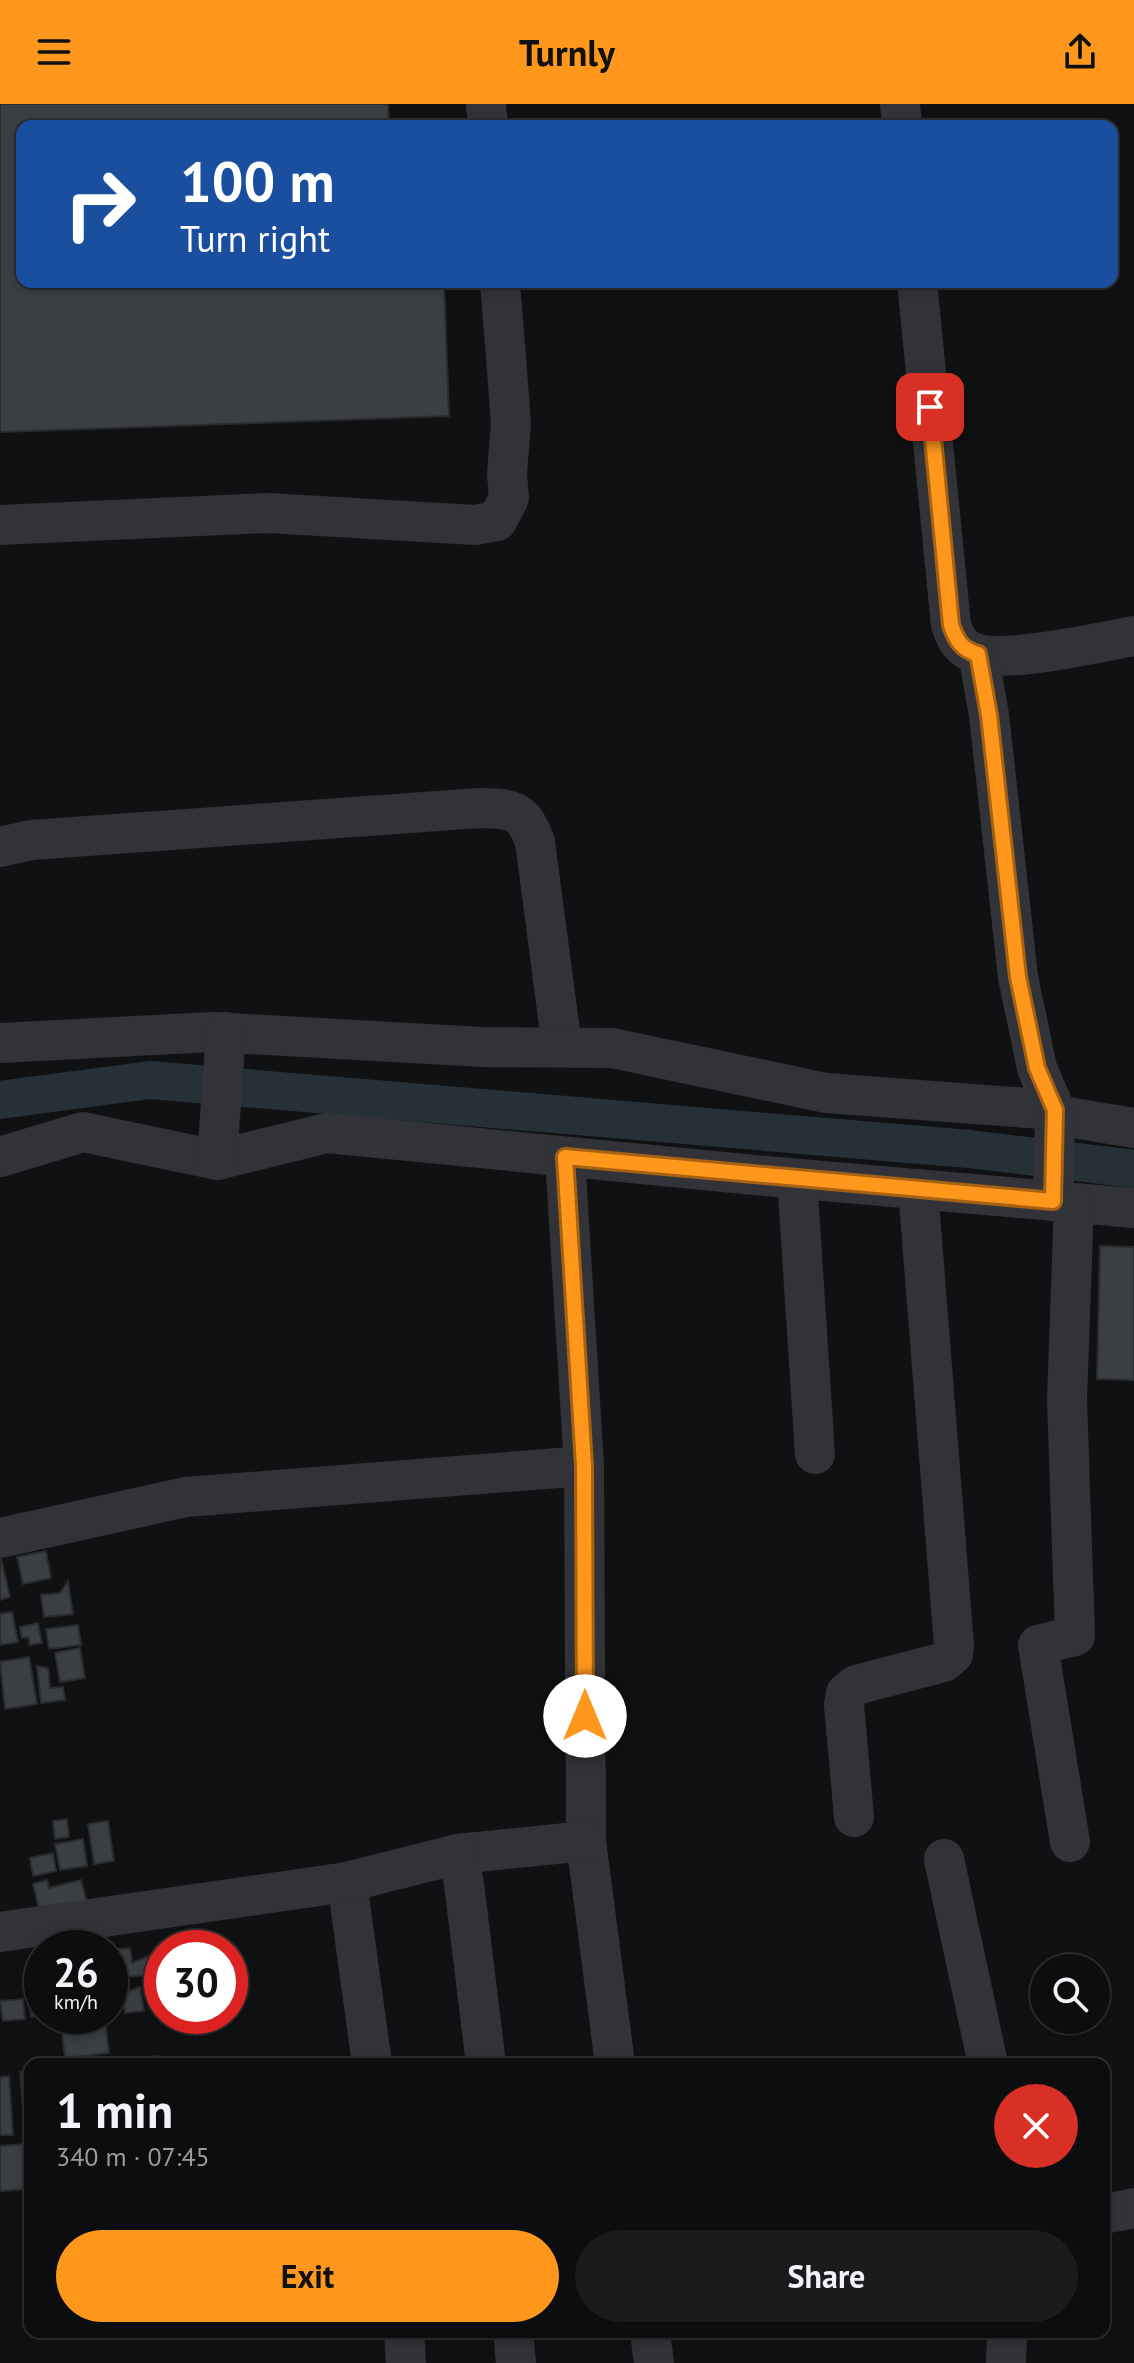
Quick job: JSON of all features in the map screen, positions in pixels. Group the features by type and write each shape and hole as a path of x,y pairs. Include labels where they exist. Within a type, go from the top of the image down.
{"street":[{"path":"0,525 268,513 475,525 497,521 509,498 507,474 511,422 500,288"},
{"path":"918,288 951,625 957,642 970,652 990,656 1019,655 1134,636"},
{"path":"978,654 989,715 1018,977 1037,1068 1055,1121 1075,1636 1038,1645 1070,1842"},
{"path":"0,847 47,839 465,809 506,809 524,818 535,842 562,1047"},
{"path":"0,1043 226,1032 483,1047 612,1048 826,1093 1134,1128"},
{"path":"218,1147 226,1032"},
{"path":"0,1157 83,1132 218,1147 327,1133 797,1179 1060,1196 1134,1208"},
{"path":"565,1157 584,1466 586,1841 614,2058"},
{"path":"797,1179 815,1454"},
{"path":"854,1817 844,1705 846,1693 856,1685 944,1662 953,1654 954,1646 918,1189"},
{"path":"0,1538 186,1497 584,1466"},
{"path":"0,1932 347,1882 458,1854 586,1841"},
{"path":"458,1854 485,2058"},
{"path":"944,1859 987,2058"},
{"path":"347,1882 371,2058"},
{"path":"1110,2213 1134,2208"},
{"path":"404,2338 406,2363"},
{"path":"514,2338 516,2363"},
{"path":"651,2338 654,2363"},
{"path":"1006,2363 1007,2338"}],"building":[{"path":"0,104 388,104 389,120 16,120 16,288 444,288 449,416 0,432"},
{"path":"1100,1246 1134,1247 1134,1380 1097,1379"},
{"path":"46,1551 51,1578 23,1584 17,1557"},
{"path":"0,1554 10,1597 0,1600"},
{"path":"68,1581 73,1614 44,1617 41,1595 60,1593"},
{"path":"12,1612 18,1642 0,1645 0,1614"},
{"path":"38,1623 42,1643 30,1645 28,1637 22,1638 20,1627"},
{"path":"78,1625 81,1645 49,1649 46,1629"},
{"path":"80,1648 85,1678 60,1682 55,1653"},
{"path":"29,1657 37,1704 5,1709 0,1662"},
{"path":"37,1666 48,1668 50,1688 63,1687 65,1700 41,1703"},
{"path":"67,1819 69,1837 55,1839 53,1821"},
{"path":"108,1821 114,1861 94,1864 88,1824"},
{"path":"83,1839 87,1866 60,1870 55,1844"},
{"path":"53,1853 56,1871 33,1876 30,1858"},
{"path":"47,1880 49,1888 81,1880 88,1906 41,1917 33,1884"},
{"path":"128,1948 132,1963 144,1958 144,1975 128,1977"},
{"path":"140,1987 144,2011 128,2013 128,1992"},
{"path":"23,1999 24,2019 3,2021 0,2001"},
{"path":"62,2034 107,2034 109,2053 65,2058"},
{"path":"20,2072 24,2072 23,2109"},
{"path":"9,2076 13,2135 0,2135 0,2077"},
{"path":"24,2144 24,2189 0,2191 0,2146"}],"waterway":[{"path":"0,1100 150,1080 969,1149 1134,1169"}],"route":[{"path":"585,1716 584,1466 565,1157 1053,1201 1055,1110 1037,1068 1018,977 989,715 978,654 957,642 951,625 930,407"}]}
